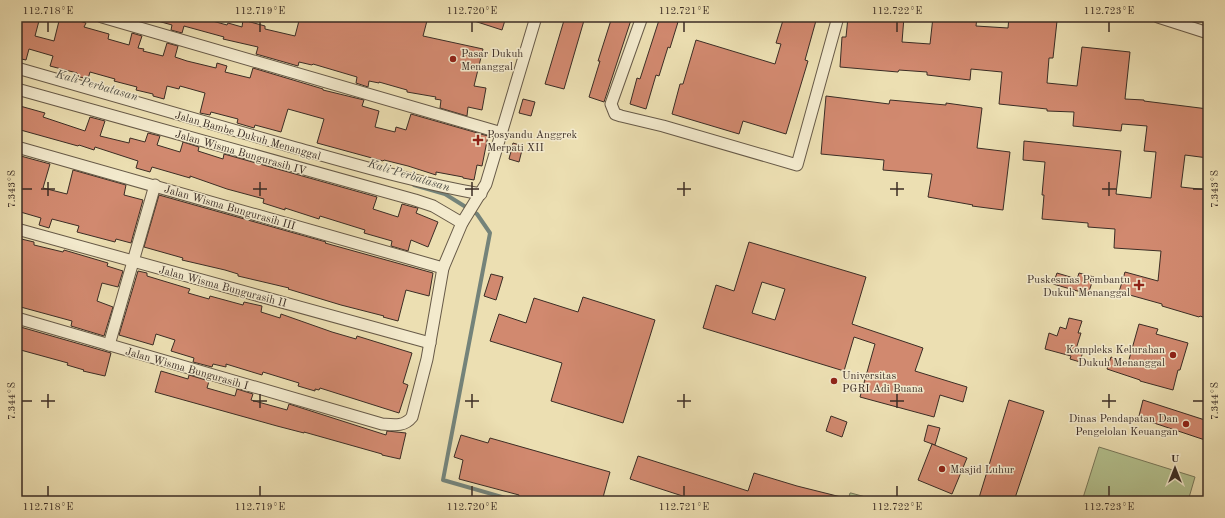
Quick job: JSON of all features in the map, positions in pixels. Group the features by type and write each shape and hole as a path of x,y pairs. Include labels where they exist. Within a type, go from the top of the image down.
{"street":[{"path":"102,17 502,133"},
{"path":"430,343 442,268 464,220 480,195 491,172 536,17"},
{"path":"642,17 612,104 615,114 663,126 797,165 838,17"},
{"path":"1158,17 1208,33"},
{"name":"Jalan Bambe Dukuh Menanggal","path":"17,68 360,166 441,187 480,195"},
{"name":"Jalan Wisma Bungurasih IV","path":"17,89 415,200 433,206 464,220"},
{"name":"Jalan Wisma Bungurasih III","path":"17,147 155,185 442,268"},
{"path":"109,345 155,185"},
{"name":"Jalan Wisma Bungurasih II","path":"17,229 430,343"},
{"name":"Jalan Wisma Bungurasih I","path":"17,318 382,424 398,426 409,421 412,417 430,343"}],"green space":[{"path":"1099,447 1195,477 1188,501 1082,501"},
{"path":"851,493 880,501 848,501"}],"building":[{"path":"17,17 40,17 35,36 54,41 60,17 74,17 73,19 86,23 84,27 109,34 108,39 129,45 132,33 142,36 138,48 144,49 143,51 163,56 167,43 178,46 175,57 216,68 217,63 227,66 225,72 250,78 253,68 323,90 364,100 362,106 379,111 375,127 395,132 396,127 406,130 411,114 488,136 482,166 477,165 474,180 436,172 436,175 408,166 383,161 317,143 324,119 288,109 281,132 255,125 254,128 237,123 238,119 211,112 210,115 200,113 205,93 180,86 179,89 167,86 164,99 153,96 153,94 136,90 137,87 114,81 115,79 90,72 88,79 76,76 77,73 50,66 53,56 29,49 26,60 17,58 20,46 17,45"},
{"path":"154,17 198,17 227,25 228,23 242,27 243,20 265,26 265,29 295,36 300,17 428,17 423,36 483,49 474,86 486,88 482,110 468,107 467,116 440,108 441,100 435,99 436,97 407,92 407,90 379,82 369,81 368,87 356,83 357,77 313,64 299,62 298,66 256,54 258,47 223,39 224,37 184,26 182,33 171,30 172,25 154,20"},
{"path":"469,17 506,17 502,30 468,19"},
{"path":"565,17 585,17 564,89 545,84"},
{"path":"612,17 632,17 604,102 589,97 600,61 598,61"},
{"path":"660,17 678,22 659,76 656,75 646,109 630,104 637,78 640,79"},
{"path":"784,17 817,17 805,60 808,61 786,134 743,121 739,134 672,114 680,84 683,84 696,40 775,64 781,44 776,43"},
{"path":"848,17 904,17 902,42 930,44 933,17 977,17 976,26 1008,28 1009,17 1057,21 1053,58 1049,58 1047,83 1077,86 1082,47 1130,52 1125,99 1144,100 1208,109 1208,158 1185,155 1181,187 1208,190 1208,319 1119,292 1125,272 1158,281 1161,251 1114,248 1115,229 1088,227 1088,223 1042,219 1044,195 1042,195 1045,162 1023,160 1024,141 1121,151 1116,194 1151,198 1156,152 1144,151 1147,126 1122,124 1121,131 1073,126 1074,112 1047,111 1047,109 999,104 1002,72 971,69 970,80 927,75 927,72 899,70 898,72 840,67 842,37 846,37"},
{"path":"826,96 889,104 890,100 946,105 946,103 982,108 977,148 1010,152 1003,210 972,206 973,205 928,197 932,174 883,170 884,160 821,154"},
{"path":"523,99 535,102 531,116 519,113"},
{"path":"17,106 45,113 43,117 85,131 90,117 105,121 100,136 129,143 130,138 145,142 148,133 160,136 157,145 180,152 183,142 199,147 198,151 223,159 224,154 377,197 373,209 398,217 402,204 418,208 416,213 438,222 428,247 411,240 408,251 391,246 392,241 364,233 365,230 320,216 319,219 285,208 285,210 263,203 264,199 227,189 190,176 190,178 152,167 150,172 136,168 138,161 95,147 94,150 17,129"},
{"path":"513,143 523,146 519,162 509,159"},
{"path":"17,155 50,164 43,188 67,194 73,170 126,185 124,195 143,200 131,243 116,239 115,242 77,232 79,226 52,219 49,228 39,225 41,218 17,211"},
{"path":"159,195 433,273 429,296 406,290 398,321 288,289 289,288 238,276 238,274 225,270 182,260 183,258 144,247"},
{"path":"17,238 34,242 34,245 63,252 64,250 108,263 107,266 123,271 118,287 102,283 97,301 113,307 104,336 71,326 72,321 17,306"},
{"path":"749,242 866,277 852,324 923,348 915,371 967,387 963,402 940,395 934,417 860,397 875,344 854,337 844,371 703,328 716,285 734,291","holes":["762,282 785,289 775,320 752,313"]},
{"path":"138,271 147,273 147,276 190,289 188,293 209,299 210,296 243,305 244,302 262,306 261,312 280,318 281,314 332,332 356,339 357,336 412,353 403,383 408,385 399,413 320,388 319,390 315,389 315,391 298,386 299,383 263,372 262,375 226,364 226,367 213,364 212,367 193,362 194,358 171,351 175,340 156,334 153,345 119,335"},
{"path":"1057,273 1077,279 1079,273 1094,277 1088,294 1053,284"},
{"path":"491,274 503,277 496,300 484,296"},
{"path":"583,297 655,320 623,423 551,401 562,363 490,341 499,314 526,323 534,298 578,312"},
{"path":"1069,318 1082,321 1078,333 1081,333 1076,349 1083,351 1080,362 1070,359 1071,356 1045,349 1049,333 1057,336 1060,327 1066,329"},
{"path":"1139,324 1158,329 1156,334 1188,343 1180,370 1178,370 1173,390 1140,381 1107,369 1111,357 1128,363"},
{"path":"17,326 111,353 105,376 83,371 84,370 67,365 68,363 17,349"},
{"path":"161,371 188,379 189,375 209,381 207,388 235,396 237,389 253,394 251,400 287,410 289,404 386,435 387,431 406,433 400,459 155,392"},
{"path":"1009,400 1044,411 1014,501 978,501"},
{"name":"Dinas Pendapatan Dan Pengelolan Keuangan","path":"1143,400 1208,421 1208,441 1154,423 1138,420"},
{"path":"831,416 847,422 842,437 826,431"},
{"path":"928,425 940,428 935,445 924,441"},
{"path":"461,435 488,443 490,438 610,472 602,501 532,501 519,498 519,495 459,479 463,460 454,457"},
{"name":"Masjid Luhur","path":"932,444 967,458 952,494 918,480"},
{"path":"638,456 748,491 754,473 841,497 841,501 698,501 630,479"}],"waterway":[{"name":"Kali Perbatasan","path":"414,185 445,194 477,214 490,233 443,480 516,501"}],"place":[{"name":"Pasar Dukuh Menanggal","path":"453,59"},
{"name":"Posyandu Anggrek Merpati XII","path":"478,140"},
{"name":"Puskesmas Pembantu Dukuh Menanggal","path":"1139,285"},
{"name":"Kompleks Kelurahan Dukuh Menanggal","path":"1173,355"},
{"name":"Universitas PGRI Adi Buana","path":"834,381"},
{"name":"Dinas Pendapatan Dan Pengelolan Keuangan","path":"1186,424"},
{"name":"Masjid Luhur","path":"942,469"}]}
